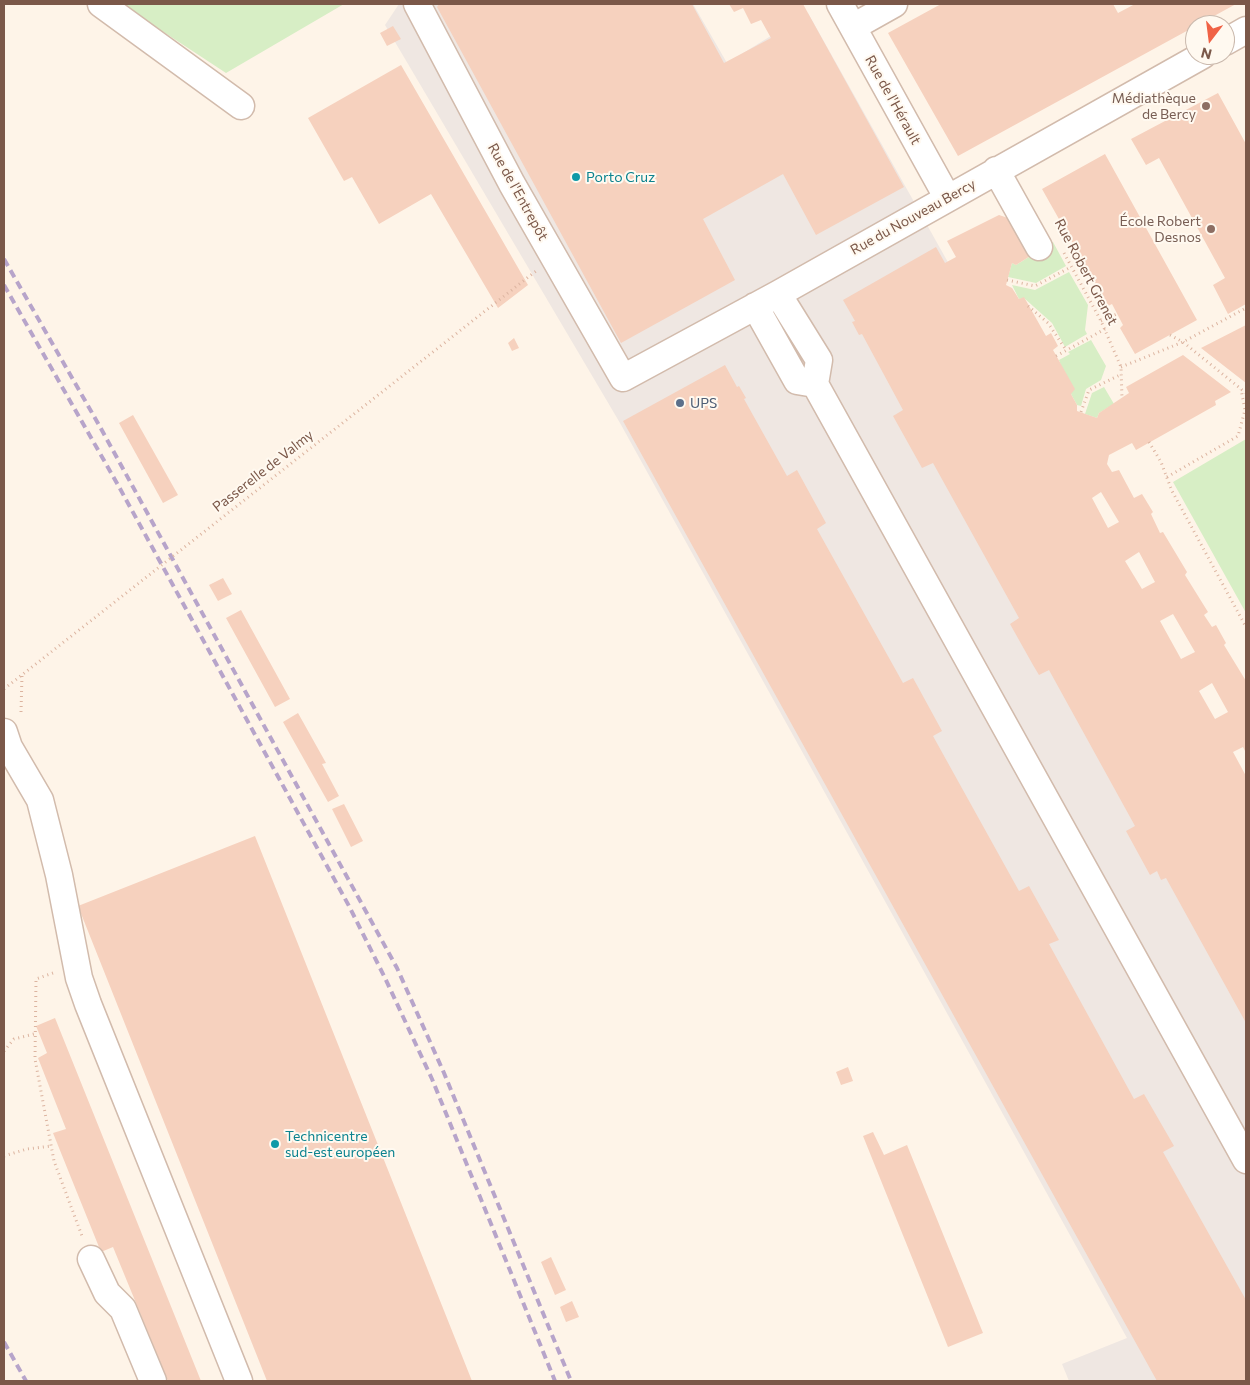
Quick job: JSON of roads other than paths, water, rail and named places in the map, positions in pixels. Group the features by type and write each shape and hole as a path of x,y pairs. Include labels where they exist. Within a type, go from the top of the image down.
{"street":[{"path":"101,4 241,106"},
{"name":"Rue de l'Entrepôt","path":"417,4 512,184 623,378"},
{"name":"Rue de l'Hérault","path":"840,4 947,197"},
{"path":"852,27 894,4"},
{"path":"1235,36 1246,30"},
{"name":"Rue du Nouveau Bercy","path":"623,378 778,294 947,197 1185,65"},
{"path":"996,170 1051,249"},
{"path":"778,294 819,360 814,384 1246,1160"},
{"path":"754,306 798,380 814,384"},
{"path":"12,723 9,748 40,800 59,875 75,961 88,1004 239,1381"},
{"path":"91,1259 107,1293 123,1309 153,1381"}],"railway":[{"path":"4,259 99,425 397,968 444,1073 571,1381"},
{"path":"4,285 118,485 349,906 432,1079 555,1381"},
{"path":"4,1342 26,1381"}],"place":[{"name":"Médiathèque de Bercy","path":"1206,106"},
{"name":"Porto Cruz","path":"576,177"},
{"name":"École Robert Desnos","path":"1211,229"},
{"name":"UPS","path":"680,403"},
{"name":"Technicentre sud-est européen","path":"275,1144"}]}
